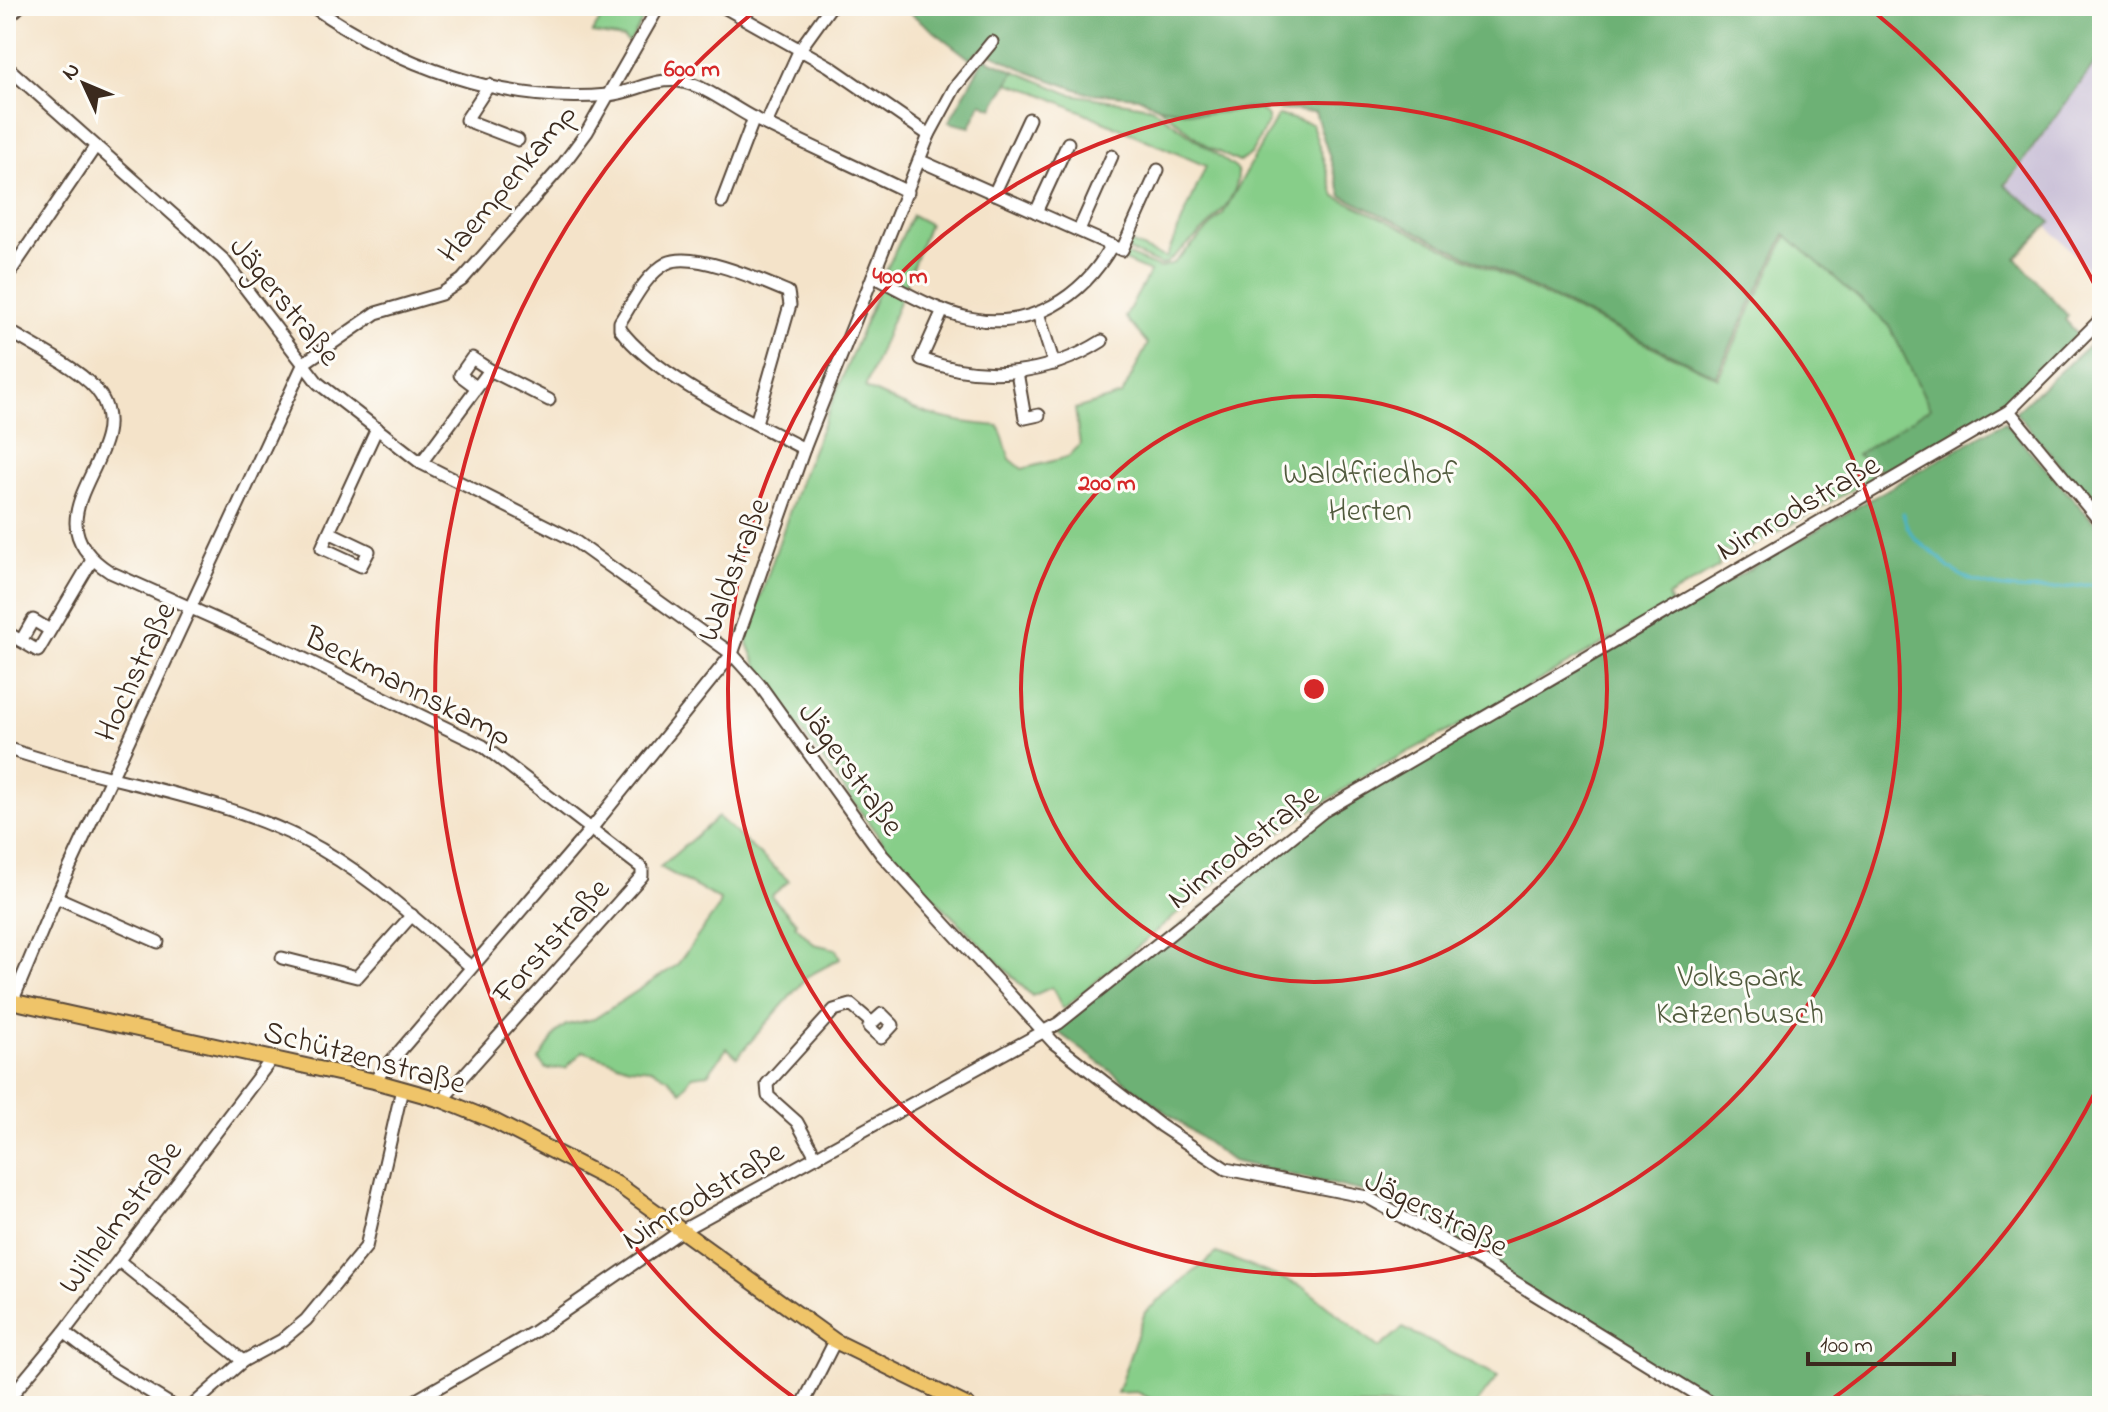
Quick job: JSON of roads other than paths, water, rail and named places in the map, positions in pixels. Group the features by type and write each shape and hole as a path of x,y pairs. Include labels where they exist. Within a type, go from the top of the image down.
{"main road":[{"name":"Schützenstraße","path":"9,1001 374,1081 494,1121 580,1162 835,1341 968,1406"}],"street":[{"path":"6,19 20,6"},
{"path":"312,6 350,32 432,71 489,85 533,92 610,95 648,83 680,81 908,192"},
{"name":"Haempenkamp","path":"304,363 376,313 441,294 462,280 561,167 610,95 659,6"},
{"path":"722,6 800,49 929,135"},
{"path":"766,124 800,49 831,6"},
{"name":"Waldstraße","path":"374,1081 591,829 732,654 804,449 929,135 955,87 992,42"},
{"name":"Jägerstraße","path":"6,66 223,259 318,383 421,463 572,539 732,654 759,684 882,855 1043,1033 1161,1126 1226,1169 1367,1197 1484,1263 1716,1406"},
{"path":"489,85 466,120 518,140"},
{"path":"722,202 754,118"},
{"path":"994,194 1029,119"},
{"path":"1036,212 1068,143"},
{"path":"6,278 95,147"},
{"path":"1079,230 1112,156"},
{"path":"921,161 1122,250 1158,170"},
{"path":"873,276 943,310 970,318 999,320 1038,313 1076,292 1112,245"},
{"path":"756,423 790,305 788,292 719,266 682,260 668,263 648,279 620,322 620,329 654,360 756,423 804,449"},
{"path":"943,310 921,359 958,370 1017,372 1054,364 1102,341"},
{"path":"1038,313 1054,364"},
{"name":"Nimrodstraße","path":"406,1406 521,1340 681,1231 1043,1033 1324,811 2009,411 2102,318"},
{"path":"6,329 86,380 103,399 107,431 77,509 79,540 92,560 48,629 38,651 6,632"},
{"path":"476,387 460,375 472,358 549,400"},
{"name":"Hochstraße","path":"9,1001 304,363"},
{"path":"421,463 490,370"},
{"path":"1017,372 1025,418 1039,415"},
{"path":"2009,411 2102,524"},
{"path":"329,532 377,428"},
{"name":"Beckmannskamp","path":"92,560 483,746 591,829"},
{"path":"21,641 33,620 48,629"},
{"path":"6,748 112,779 152,787 262,821 289,833 362,875 470,966"},
{"name":"Forststraße","path":"448,1093 642,876 642,868 591,829"},
{"path":"56,897 158,942"},
{"path":"282,958 357,977 412,915"},
{"path":"816,1157 797,1122 768,1096 767,1084 834,1010 851,1005 872,1023"},
{"name":"Wilhelmstraße","path":"6,1402 64,1332 271,1060"},
{"path":"192,1406 243,1361 282,1340 306,1320 366,1247 402,1089"},
{"path":"119,1261 243,1361"},
{"path":"64,1332 111,1368 173,1406"},
{"path":"803,1406 835,1341"}],"waterway":[{"path":"1903,513 1907,527 1919,542 1966,578 2003,588 2023,589 2102,583"}],"park label":[{"name":"Waldfriedhof Herten","path":"1370,490"},
{"name":"Volkspark Katzenbusch","path":"1740,994"}]}
